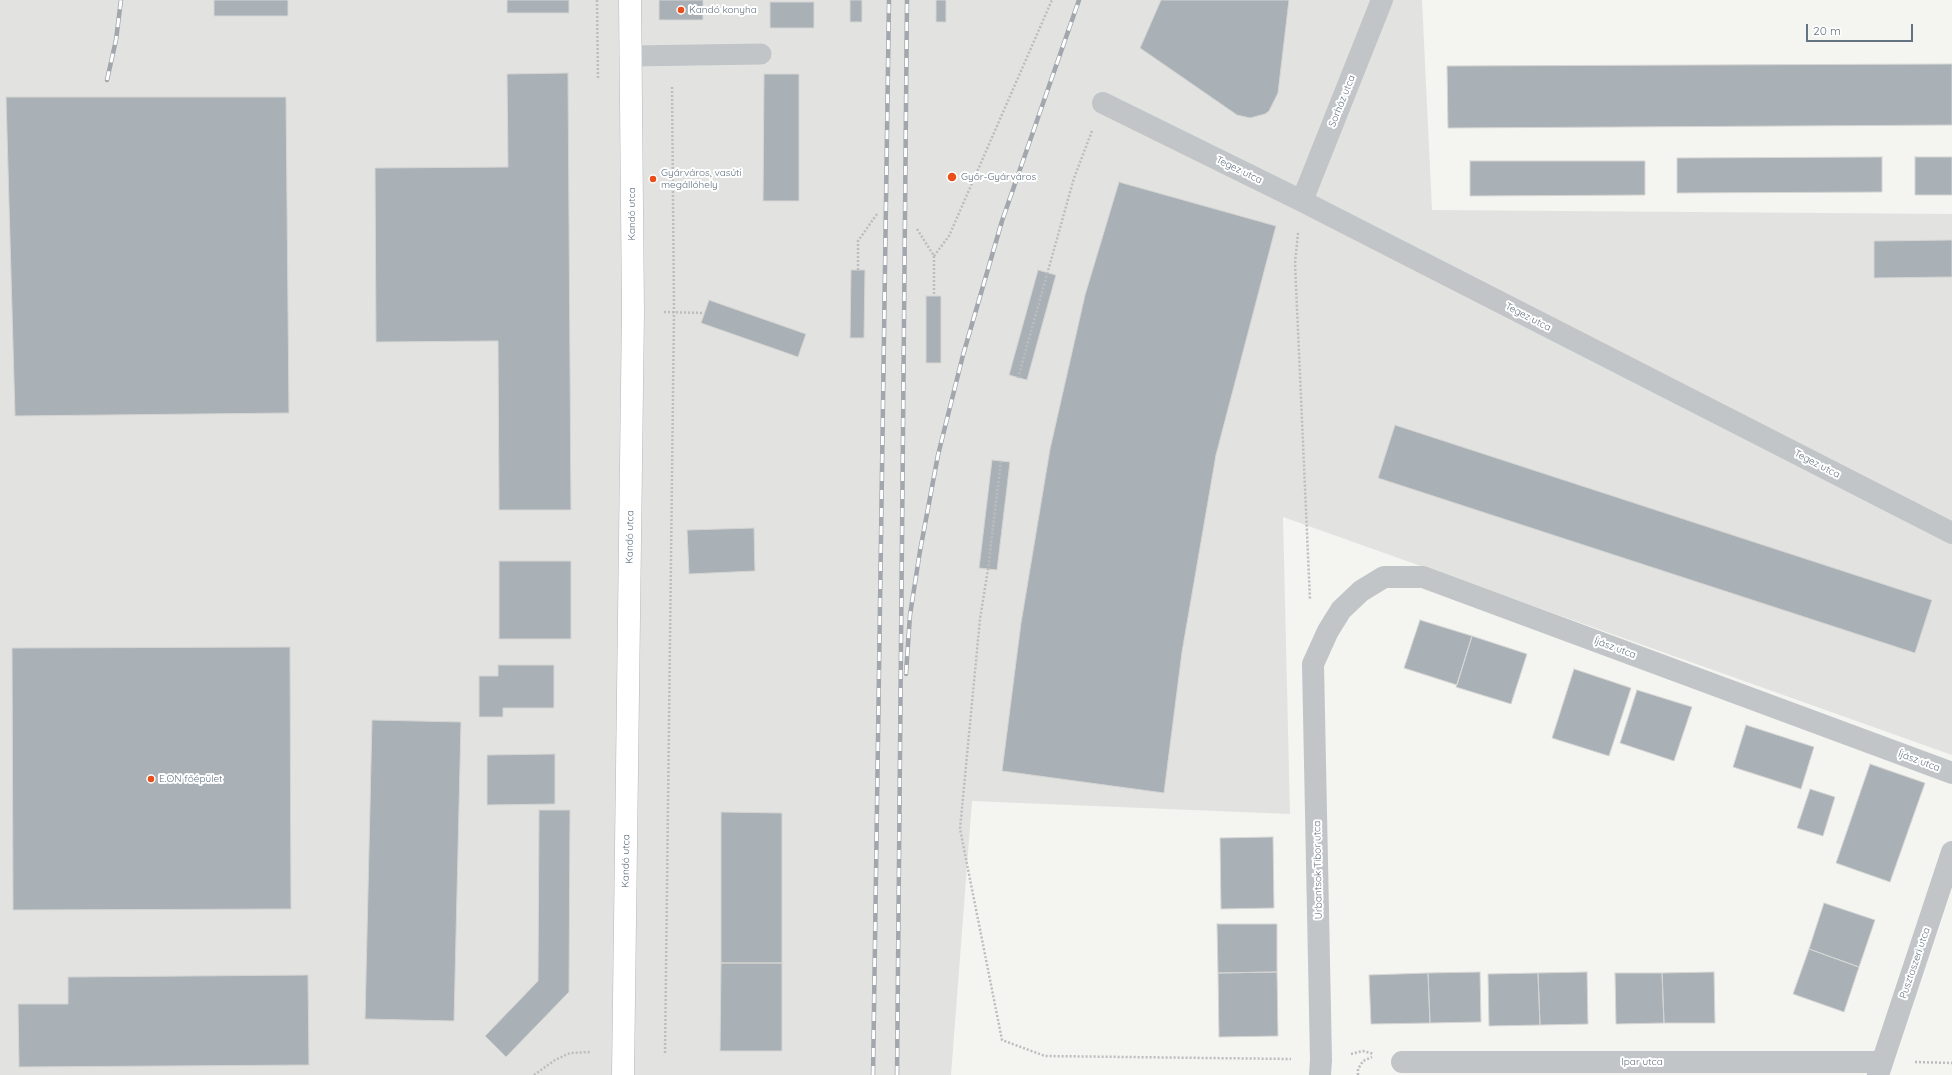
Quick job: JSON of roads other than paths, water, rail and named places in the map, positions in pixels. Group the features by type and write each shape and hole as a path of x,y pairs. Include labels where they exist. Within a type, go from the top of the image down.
{"street":[{"name":"Kandó utca","path":"623,1075 633,311 632,56 630,0"},
{"name":"Sorház utca","path":"1302,201 1382,0"},
{"name":"Tegez utca","path":"1103,103 1302,201 1952,533"},
{"name":"Íjász utca","path":"1314,664 1328,630 1341,610 1361,590 1384,577 1423,577 1952,773"},
{"name":"Urbantsok Tibor utca","path":"1314,664 1321,1067"},
{"name":"Pusztaszeri utca","path":"1880,1068 1952,852"},
{"name":"Ipar utca","path":"1402,1062 1880,1068"}],"lane":[{"path":"632,56 761,54"}],"railway":[{"path":"107,80 116,40 121,0"},
{"path":"873,1075 889,0"},
{"path":"897,1075 907,0"},
{"path":"906,674 910,615 920,551 938,455 963,355 1002,221 1079,0"}],"place":[{"name":"Kandó konyha","path":"681,10"},
{"name":"Győr-Gyárváros","path":"952,177"},
{"name":"Gyárváros, vasúti megállóhely","path":"653,179"},
{"name":"E.ON főépület","path":"151,779"}]}
